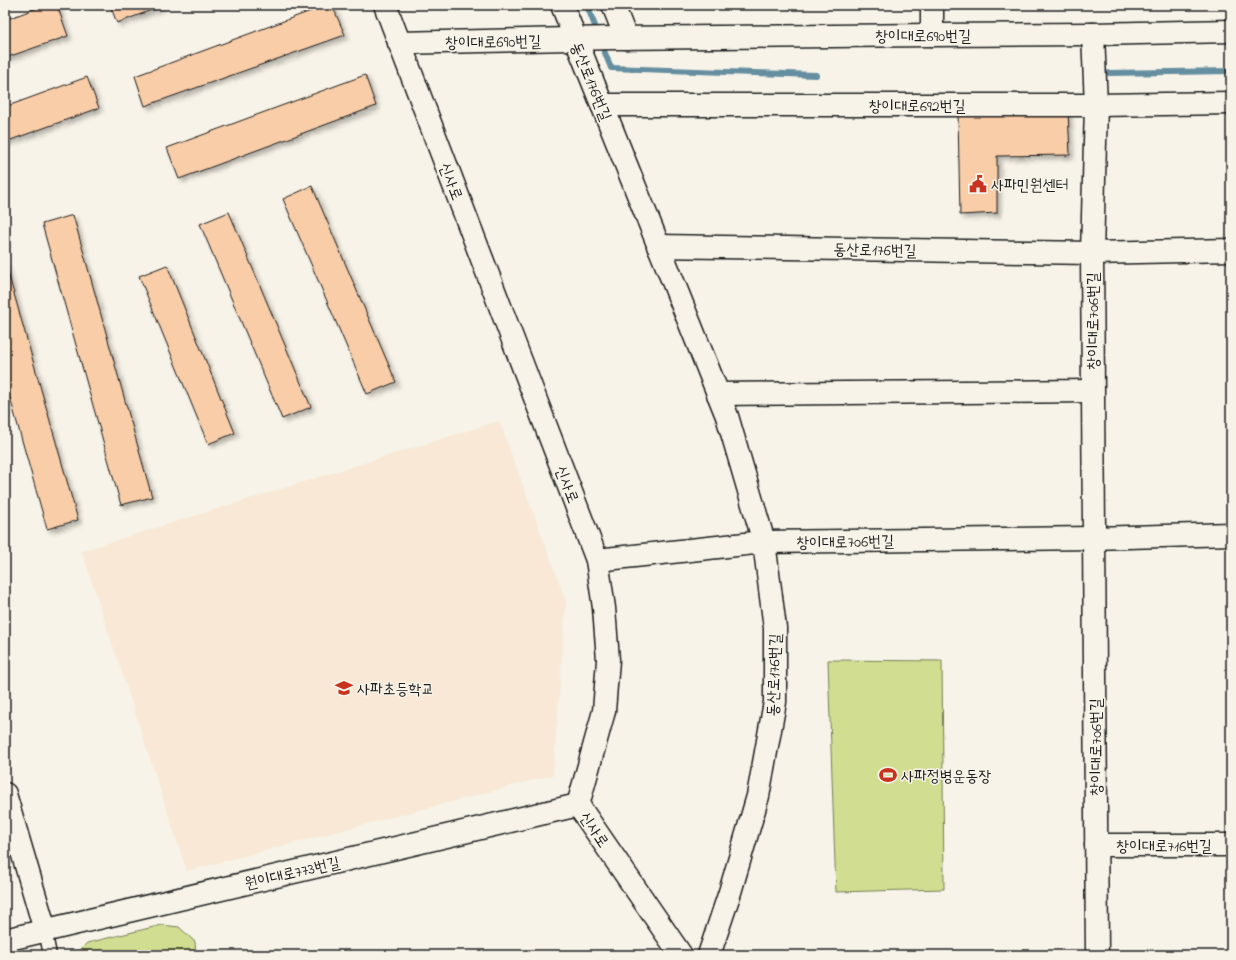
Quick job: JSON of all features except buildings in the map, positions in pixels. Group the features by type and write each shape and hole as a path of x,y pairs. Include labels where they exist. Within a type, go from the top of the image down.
{"street":[{"name":"신사로","path":"385,5 597,560 604,608 608,660 604,711 578,805 681,955"},
{"name":"동산로176번길","path":"562,5 580,39 602,105 727,416 764,542 775,628 775,702 758,796 730,892 709,955"},
{"path":"613,5 620,38"},
{"path":"932,5 932,35"},
{"name":"창이대로690번길","path":"399,43 620,38 1093,34 1231,31"},
{"name":"창이대로706번길","path":"1093,34 1096,105 1092,253 1092,391 1097,955"},
{"name":"창이대로692번길","path":"602,105 1096,105 1231,103"},
{"name":"동산로176번길","path":"658,246 1092,253 1231,250"},
{"path":"718,394 1092,391"},
{"name":"창이대로706번길","path":"597,560 764,542 1094,538 1231,534"},
{"path":"5,794 45,930"},
{"name":"원이대로773번길","path":"5,940 578,805"},
{"name":"창이대로716번길","path":"1096,845 1231,844"}],"lane":[{"path":"45,930 50,955"}],"path":[{"path":"633,955 635,951"}],"shaded area":[{"name":"사파초등학교","path":"499,421 566,601 553,775 187,871 82,551"}],"green space":[{"name":"사파정병운동장","path":"828,660 942,661 944,889 836,892"},
{"path":"162,925 179,927 195,942 196,955 75,955 87,943"}],"waterway":[{"path":"587,5 598,34"},
{"path":"601,43 611,68 816,75"},
{"path":"1109,73 1231,71"}],"place":[{"name":"사파민원센터","path":"978,184"},
{"name":"사파초등학교","path":"344,688"},
{"name":"사파정병운동장","path":"888,775"}]}
